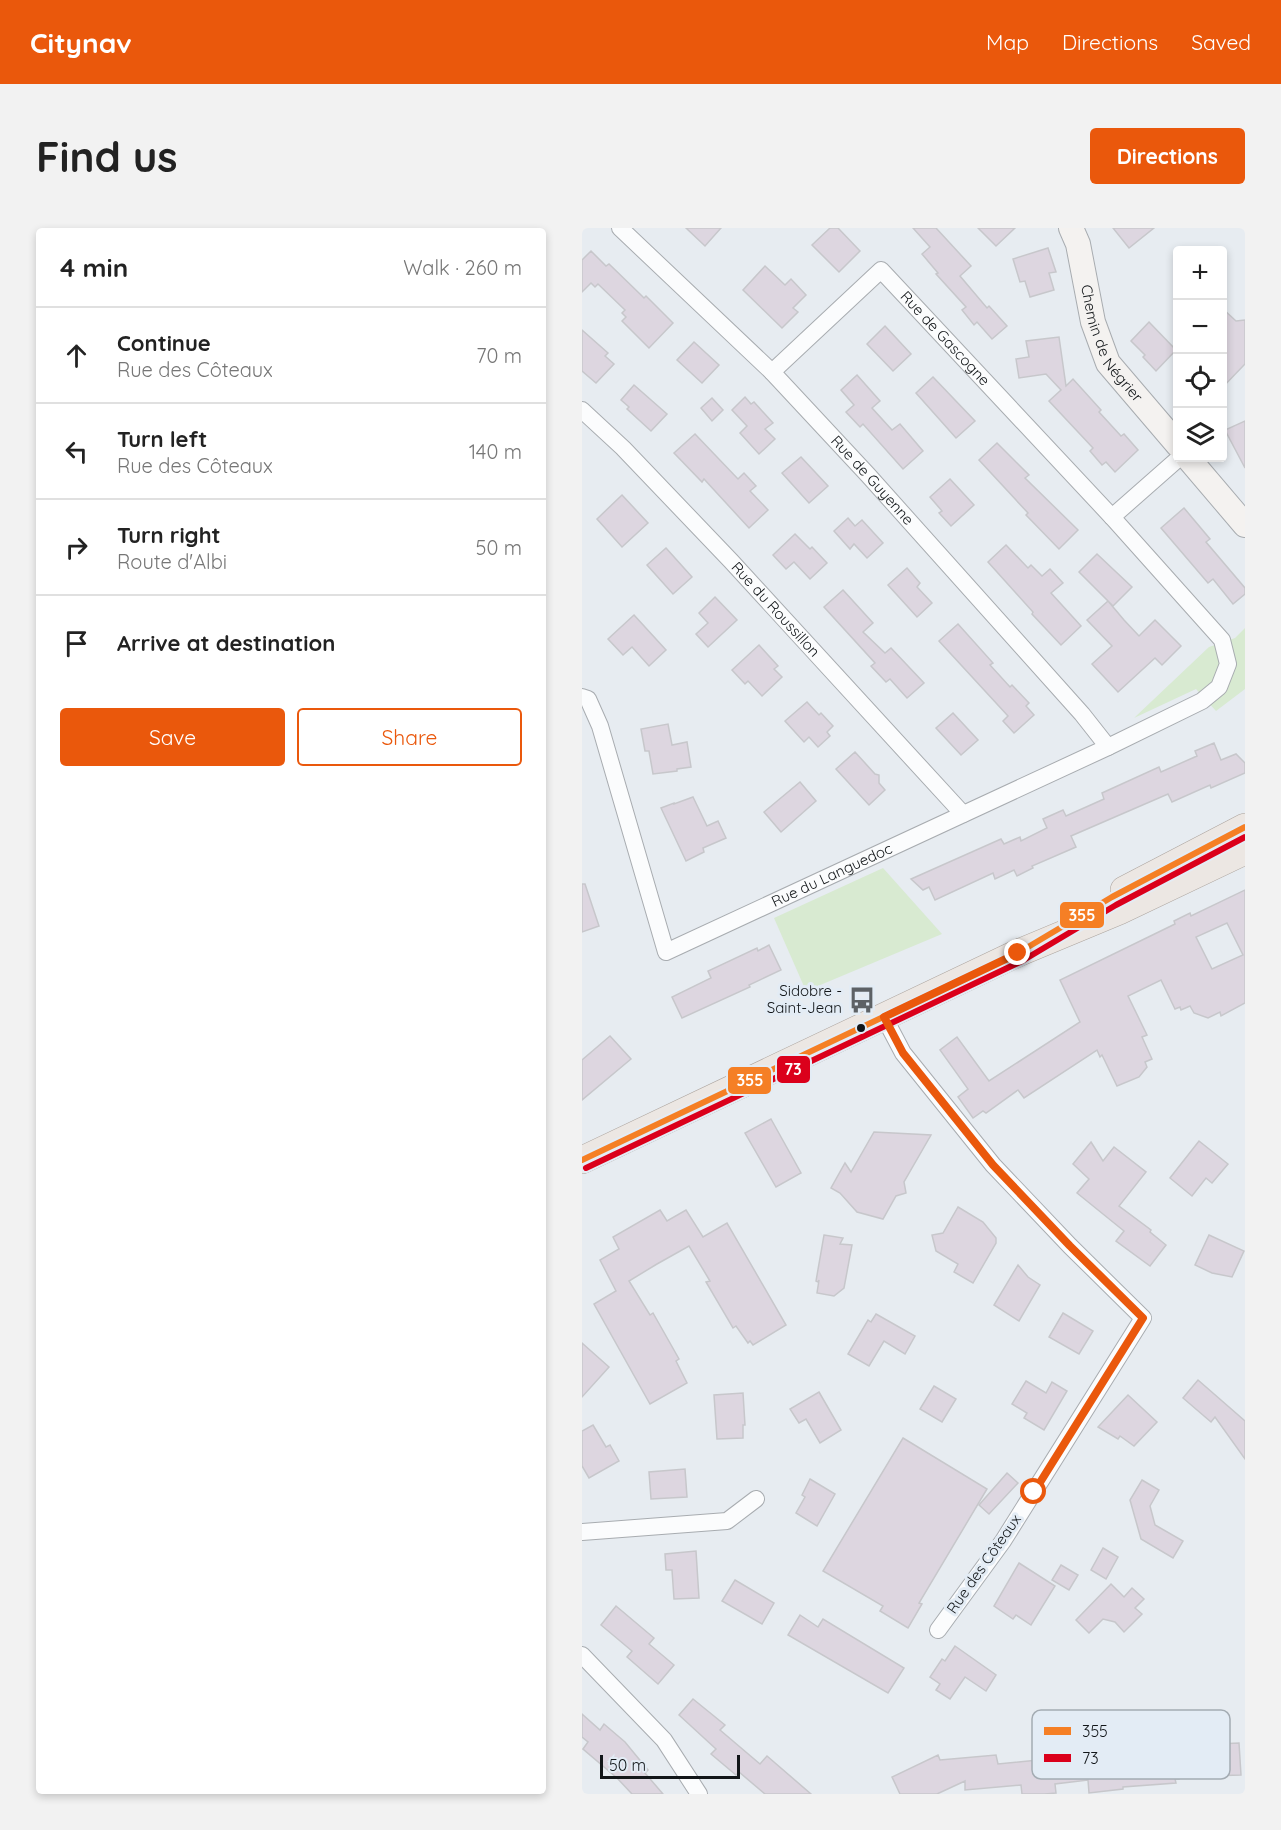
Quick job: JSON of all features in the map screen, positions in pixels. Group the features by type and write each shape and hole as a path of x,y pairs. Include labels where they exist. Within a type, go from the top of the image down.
{"main road":[{"path":"1018,953 1112,897 1245,827"},
{"path":"582,1160 1018,953 1119,912 1245,851"}],"street":[{"name":"Rue de Guyenne","path":"620,228 771,372 876,484 1066,696 1108,747"},
{"name":"Chemin de Négrier","path":"1071,228 1078,244 1093,322 1108,363 1173,439"},
{"name":"Rue de Gascogne","path":"771,372 881,270 1112,517 1222,640 1228,664"},
{"name":"Rue du Roussillon","path":"582,410 623,448 731,561 963,814"},
{"path":"1112,517 1174,462"},
{"path":"1191,462 1245,525"},
{"name":"Rue du Languedoc","path":"582,697 588,699 600,726 666,952 1202,701 1219,687 1228,664"},
{"name":"Rue des Côteaux","path":"884,1017 903,1053 993,1165 1143,1318 1003,1540 938,1630"},
{"path":"582,1532 727,1521 756,1499"},
{"path":"582,1655 664,1740 699,1794"}],"green space":[{"path":"1245,628 1245,689 1216,711 1196,689 1134,718 1209,647 1235,638"},
{"path":"883,868 942,934 806,991 774,918"}],"building":[{"path":"686,228 721,228 705,246"},
{"path":"830,228 838,228 860,251 839,272 812,245"},
{"path":"913,228 936,228 971,266 960,276 987,308 989,306 1007,326 992,339 977,322 974,325 962,310 966,307 936,274 938,273 922,254 930,247"},
{"path":"978,228 1015,228 996,246"},
{"path":"1113,228 1154,228 1129,248"},
{"path":"1048,248 1056,272 1049,273 1054,290 1030,297 1025,281 1020,282 1013,259"},
{"path":"591,251 606,266 609,264 644,298 646,296 673,323 649,348 622,321 626,317 622,313 625,310 598,284 595,287 591,283 582,292 582,260"},
{"path":"765,266 785,285 791,279 806,295 793,308 798,312 782,328 743,290"},
{"path":"1227,313 1236,321 1245,320 1245,364 1227,383"},
{"path":"1149,322 1173,347 1173,353 1156,371 1131,341"},
{"path":"885,326 911,354 893,371 867,344"},
{"path":"582,330 608,353 605,356 614,364 596,383 582,371"},
{"path":"1059,337 1066,386 1073,379 1101,410 1099,412 1121,436 1124,434 1138,450 1115,472 1106,462 1102,465 1090,451 1093,448 1049,401 1061,390 1046,374 1019,378 1016,359 1029,357 1026,341"},
{"path":"694,342 719,365 702,383 677,360"},
{"path":"857,375 880,401 872,408 892,430 900,424 923,451 903,469 863,424 860,427 846,412 854,405 841,390"},
{"path":"933,377 975,421 956,438 916,393"},
{"path":"634,385 667,414 651,431 627,409 629,407 621,400"},
{"path":"745,397 751,404 754,402 773,423 765,429 775,439 759,454 740,433 747,426 732,410"},
{"path":"712,398 723,410 712,421 701,408"},
{"path":"1245,421 1245,468 1227,434 1227,429"},
{"path":"695,434 738,479 744,473 756,486 750,491 768,510 749,528 704,479 702,482 674,453"},
{"path":"997,443 1029,475 1025,478 1078,530 1059,549 1026,515 1028,513 979,460"},
{"path":"801,457 828,486 809,503 782,473"},
{"path":"950,479 974,505 951,526 939,513 942,511 930,497"},
{"path":"622,495 648,523 622,547 597,519"},
{"path":"1184,508 1210,539 1206,542 1245,588 1245,594 1233,604 1213,579 1208,583 1161,528"},
{"path":"848,518 855,526 862,520 883,543 867,558 854,544 850,549 834,531"},
{"path":"795,534 827,563 810,579 794,562 786,569 773,555"},
{"path":"1006,545 1028,568 1031,565 1042,576 1050,569 1063,583 1051,593 1081,626 1061,645 988,562"},
{"path":"666,548 692,577 673,594 647,565"},
{"path":"1097,554 1132,587 1113,606 1079,572"},
{"path":"907,568 920,583 917,587 932,603 917,617 888,585"},
{"path":"843,590 873,623 863,632 885,653 891,648 924,683 907,698 890,679 886,682 871,666 875,663 824,607"},
{"path":"715,597 737,620 708,647 696,634 708,623 699,613"},
{"path":"1108,601 1139,636 1155,620 1181,646 1162,665 1155,658 1118,692 1092,664 1112,646 1087,620"},
{"path":"634,615 666,650 649,666 632,647 623,655 608,639"},
{"path":"958,624 993,663 990,665 1029,703 1026,706 1034,715 1014,733 1003,721 1008,716 939,641"},
{"path":"759,645 778,666 774,669 782,677 762,696 748,681 745,684 732,670"},
{"path":"807,702 833,726 827,732 830,736 818,747 809,737 804,742 785,721"},
{"path":"953,713 978,740 961,755 936,728"},
{"path":"668,724 672,745 687,742 691,767 653,774 649,751 645,751 641,729"},
{"path":"1214,743 1221,760 1236,754 1245,763 1245,773 1172,802 1168,794 1071,836 1076,847 1032,866 1033,868 1017,876 1014,870 995,879 993,873 935,900 929,887 923,890 911,879 1001,839 1004,844 1020,837 1021,841 1047,828 1043,819 1063,810 1066,816 1104,799 1102,793 1159,767 1161,772 1197,756 1195,751"},
{"path":"855,752 875,774 879,775 879,783 885,790 869,805 836,769"},
{"path":"800,782 816,801 781,832 764,812"},
{"path":"693,797 707,826 718,821 726,838 703,848 704,852 686,861 661,808"},
{"path":"582,884 585,884 599,926 582,932"},
{"path":"1245,890 1245,1003 1221,1016 1220,1012 1208,1018 1194,1013 1190,1006 1181,1010 1180,1007 1175,1009 1161,980 1128,996 1147,1035 1142,1037 1152,1059 1145,1062 1147,1067 1139,1077 1117,1086 1102,1055 1100,1057 1097,1050 1024,1098 1018,1090 986,1113 983,1111 973,1118 958,1097 968,1089 940,1050 957,1037 989,1081 1080,1022 1060,980 1175,924 1174,921 1190,913 1191,916","holes":["1227,923 1243,955 1212,969 1196,937"]},
{"path":"769,945 781,970 682,1018 672,997 711,978 708,971 757,948 758,951"},
{"path":"610,1036 631,1059 582,1100 582,1060"},
{"path":"771,1119 801,1173 776,1187 745,1133"},
{"path":"874,1132 931,1135 904,1182 906,1193 896,1196 883,1219 857,1212 840,1193 831,1188 845,1163 851,1172"},
{"path":"1199,1141 1228,1164 1212,1183 1206,1178 1192,1196 1170,1178"},
{"path":"1091,1142 1103,1161 1114,1147 1146,1172 1119,1206 1151,1230 1150,1232 1166,1245 1150,1266 1116,1241 1124,1231 1077,1193 1089,1179 1073,1164"},
{"path":"958,1207 983,1222 996,1238 996,1243 973,1283 954,1272 958,1264 936,1251 932,1235 943,1233"},
{"path":"660,1210 667,1221 686,1210 703,1237 727,1223 786,1325 753,1345 750,1341 748,1343 736,1326 733,1328 706,1282 710,1281 689,1246 657,1264 629,1281 650,1315 653,1313 679,1359 676,1361 687,1383 650,1404 594,1304 616,1291 600,1260 619,1249 613,1237"},
{"path":"824,1235 843,1238 840,1244 852,1245 844,1288 834,1296 817,1293 819,1280 816,1281"},
{"path":"1209,1235 1244,1251 1232,1277 1212,1273 1195,1265"},
{"path":"1018,1265 1028,1277 1040,1285 1019,1321 994,1305"},
{"path":"1063,1313 1093,1331 1079,1354 1049,1337"},
{"path":"876,1314 915,1336 905,1354 884,1341 869,1366 848,1354 868,1320 871,1322"},
{"path":"582,1343 609,1367 582,1397"},
{"path":"1198,1380 1245,1421 1245,1459 1215,1417 1211,1422 1183,1398"},
{"path":"1026,1381 1046,1393 1052,1382 1067,1391 1044,1430 1024,1418 1027,1413 1012,1404"},
{"path":"934,1386 956,1399 942,1422 920,1409"},
{"path":"819,1392 841,1430 820,1443 806,1419 799,1423 790,1409"},
{"path":"743,1393 745,1425 743,1425 743,1438 717,1439 714,1395"},
{"path":"1128,1395 1157,1422 1134,1446 1120,1436 1118,1439 1098,1427"},
{"path":"593,1425 606,1447 610,1445 619,1461 589,1478 582,1466 582,1431"},
{"path":"903,1438 987,1489 919,1603 922,1604 908,1628 880,1611 883,1606 823,1571"},
{"path":"685,1469 687,1497 651,1499 649,1472"},
{"path":"1007,1473 1018,1483 989,1514 979,1505"},
{"path":"810,1479 835,1494 817,1526 796,1513 805,1497 802,1495"},
{"path":"1142,1480 1159,1490 1150,1506 1155,1525 1183,1541 1173,1558 1141,1539 1130,1500"},
{"path":"1103,1548 1118,1557 1106,1579 1091,1570"},
{"path":"696,1551 699,1598 674,1599 672,1570 666,1570 665,1554"},
{"path":"1019,1563 1055,1586 1031,1625 1016,1615 1013,1619 994,1606"},
{"path":"1061,1565 1078,1575 1069,1590 1052,1580"},
{"path":"735,1580 774,1603 762,1624 722,1601"},
{"path":"1111,1584 1124,1597 1132,1588 1144,1599 1135,1608 1142,1614 1124,1632 1115,1622 1103,1619 1089,1633 1076,1620"},
{"path":"616,1606 654,1638 649,1644 674,1665 658,1684 627,1657 632,1651 601,1625"},
{"path":"800,1615 818,1627 823,1619 904,1668 888,1693 788,1635"},
{"path":"955,1646 996,1675 986,1691 965,1677 950,1699 936,1690 940,1684 930,1677 942,1659 945,1661"},
{"path":"693,1699 725,1725 720,1730 760,1764 767,1756 811,1794 765,1794 739,1772 736,1775 711,1754 716,1749 679,1715"},
{"path":"582,1714 600,1730 604,1724 625,1742 648,1770 645,1773 663,1794 632,1794 583,1749 588,1742 582,1737"},
{"path":"1230,1743 1239,1743 1241,1775 1230,1775"},
{"path":"938,1755 940,1760 996,1755 998,1764 1032,1761 1032,1779 1175,1779 1176,1783 1123,1787 1123,1789 1089,1793 1088,1780 1055,1784 1056,1793 1022,1794 1021,1785 965,1790 965,1781 937,1794 900,1794 892,1777"}],"transit line":[{"name":"355","path":"582,1160 1018,953 1112,897 1245,827"},
{"name":"73","path":"586,1168 1022,961 1116,905 1245,837"}],"place":[{"name":"Sidobre - Saint-Jean","path":"862,1000"}],"route":[{"path":"1018,953 884,1017 903,1053 993,1165 1143,1318 1034,1492"}]}
